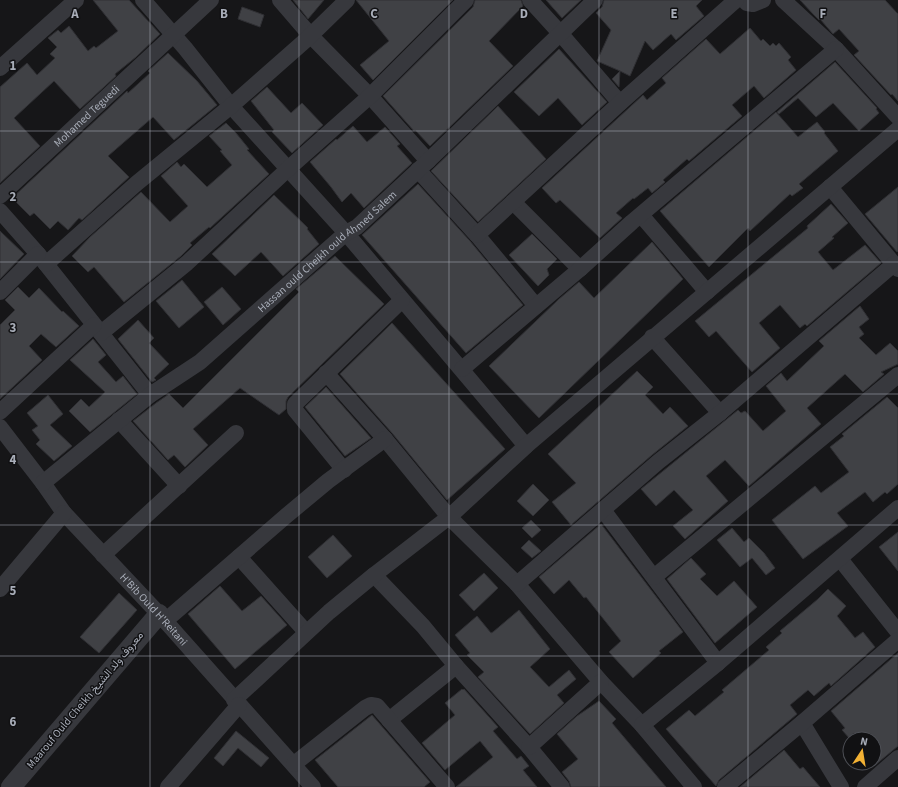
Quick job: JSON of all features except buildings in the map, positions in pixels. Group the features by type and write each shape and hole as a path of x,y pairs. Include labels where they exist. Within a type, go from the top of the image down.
{"street":[{"path":"0,68 76,0"},
{"path":"143,0 231,106 289,168 346,233 526,446"},
{"name":"Mohamed Teguedi","path":"0,196 211,0"},
{"path":"280,0 312,36 370,96 477,235 536,306"},
{"path":"0,292 231,106 312,36 348,0"},
{"path":"0,412 98,329 187,262 370,96 466,0"},
{"path":"530,0 620,103"},
{"name":"Hassan ould Cheikh ould Ahmed Salem","path":"44,483 150,394 200,362 346,233 357,227 595,0"},
{"path":"477,235 620,103 736,0"},
{"path":"744,0 747,4 753,4 763,0"},
{"path":"783,0 836,49 898,117"},
{"path":"462,370 836,49"},
{"path":"168,787 237,702 306,632 374,575 449,517 526,446 652,337 898,129"},
{"path":"517,584 658,462 720,413 896,266 830,187"},
{"path":"513,202 580,269"},
{"path":"0,211 42,259 150,394"},
{"path":"641,215 707,292"},
{"path":"344,470 295,410 296,402 402,300"},
{"path":"652,337 720,413"},
{"path":"326,373 385,439 449,517 517,584 601,682 642,725 694,787"},
{"path":"654,577 898,375"},
{"path":"120,420 179,486"},
{"name":"H'Bib Ould H'Reitani","path":"0,427 44,483 64,513 162,617 313,787"},
{"path":"103,555 236,433"},
{"path":"162,617 238,557 286,516 385,439"},
{"path":"642,725 718,663 898,508"},
{"path":"603,510 718,663"},
{"path":"0,589 64,513"},
{"path":"238,557 306,632"},
{"path":"840,559 898,632"},
{"path":"374,575 423,626 562,787"},
{"name":"Maarouf Ould Cheikh معروف ولد الشيخ","path":"11,787 162,617"},
{"path":"725,787 898,640"},
{"path":"389,720 456,666"},
{"path":"529,747 601,682"},
{"path":"294,764 365,708 371,705 377,706 447,787"},
{"path":"802,723 841,787"},
{"path":"865,787 898,758"}]}
